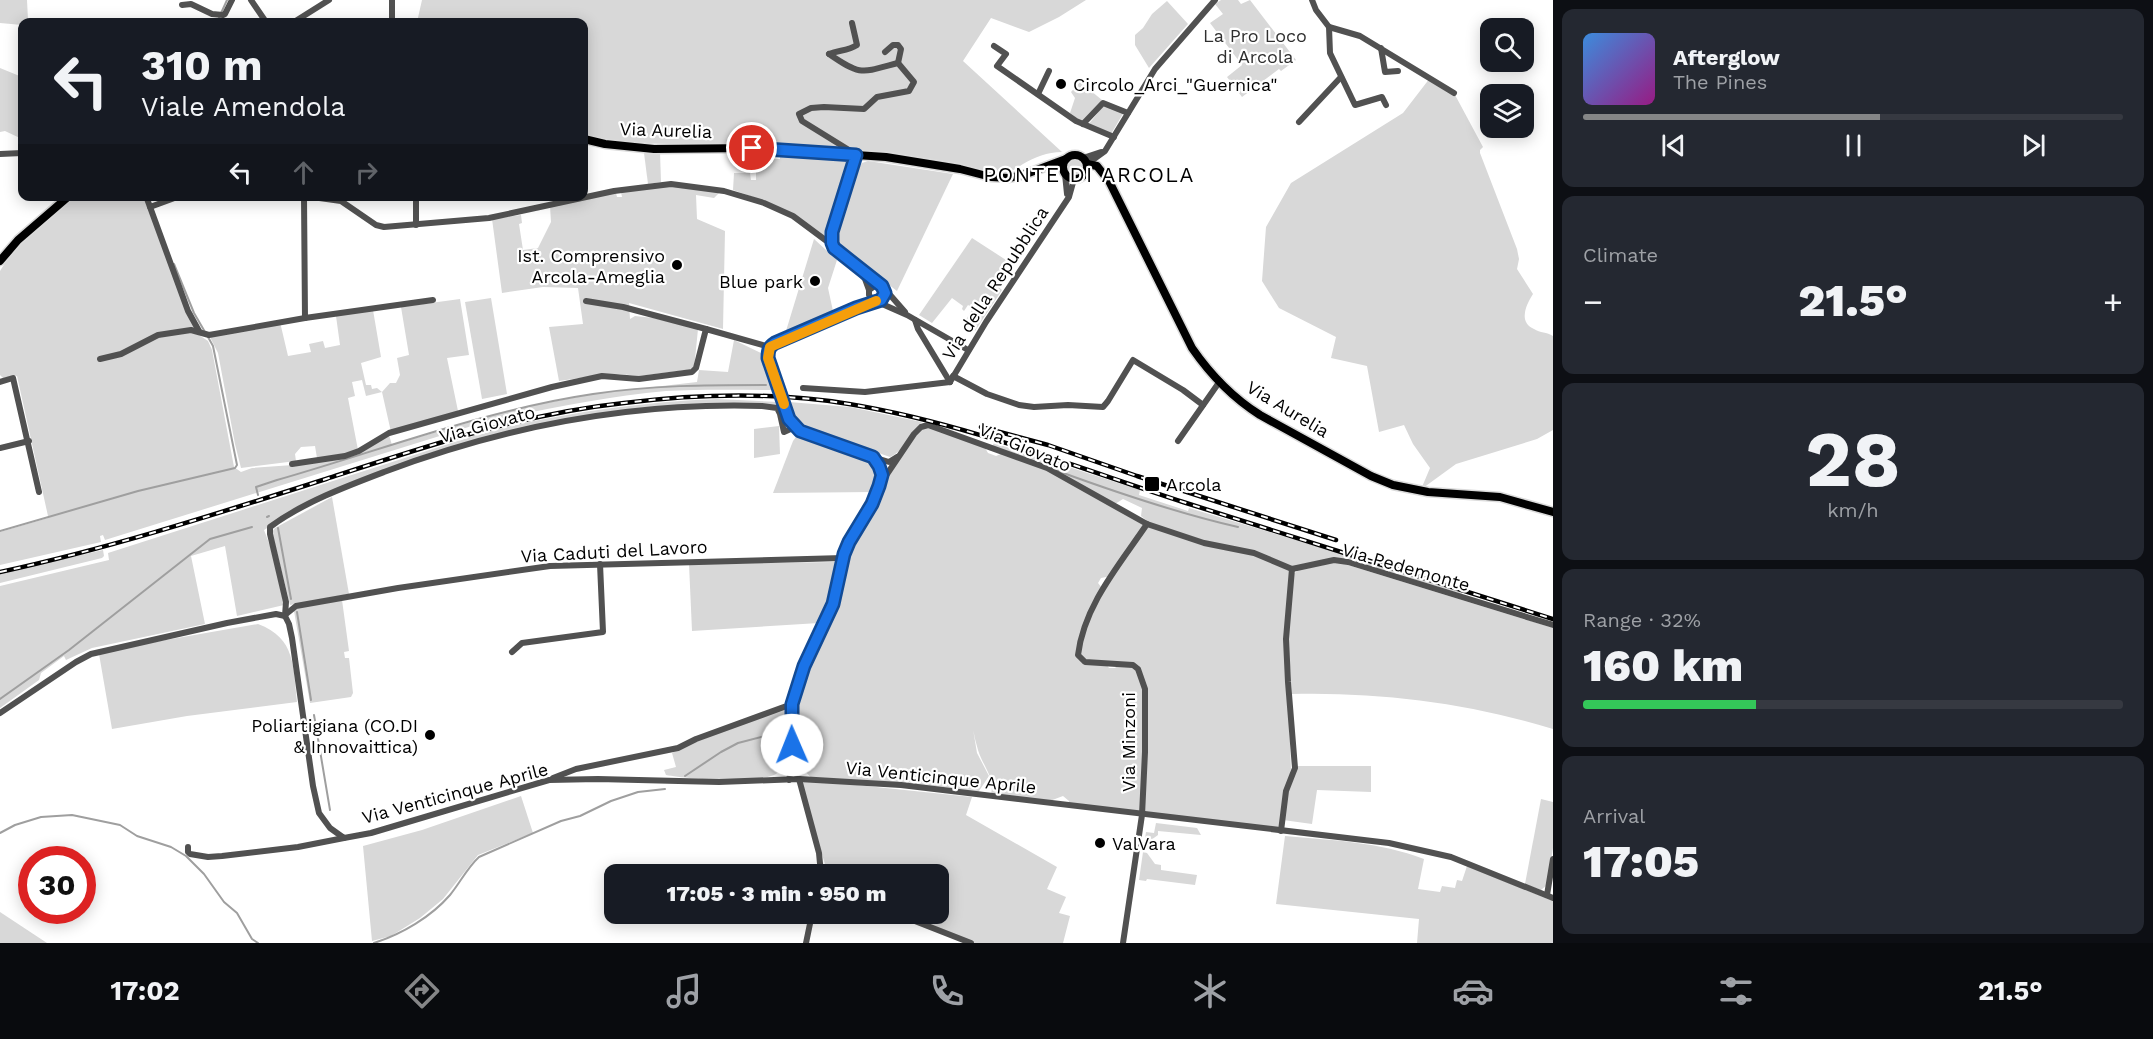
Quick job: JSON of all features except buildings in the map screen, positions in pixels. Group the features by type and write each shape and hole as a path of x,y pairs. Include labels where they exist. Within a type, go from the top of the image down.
{"main road":[{"name":"Via Aurelia","path":"588,140 643,148 752,148 856,155 915,161 991,177 1009,178 1066,159"},
{"path":"1064,172 1063,164 1074,154 1105,177"},
{"path":"1085,164 1099,167"},
{"path":"1042,168 1064,172 1074,179 1082,177 1085,164"},
{"name":"Via Aurelia","path":"1099,167 1148,257 1192,348 1220,381 1253,411 1384,482 1415,490 1500,497 1553,512"},
{"path":"0,261 18,240 63,201"}],"street":[{"path":"182,4 190,3 220,15 225,14 231,0"},
{"path":"251,0 263,18"},
{"path":"300,18 329,0"},
{"path":"392,0 392,18"},
{"path":"1099,167 1105,151 1155,69 1215,0"},
{"path":"1312,0 1316,10 1329,27 1330,53 1355,105 1382,97 1386,105"},
{"path":"852,23 857,45 849,51 829,54 851,69 860,72 898,63"},
{"path":"1329,27 1360,36 1454,93"},
{"path":"885,52 893,45 898,45 901,49 898,63"},
{"path":"994,46 1006,54 997,66 1083,124 1114,137"},
{"path":"1382,48 1385,72 1398,71"},
{"path":"832,245 832,232 856,155 802,121 799,114 811,108 824,107 851,107 860,110 877,98 909,91 914,82 898,63"},
{"path":"1038,94 1049,71"},
{"path":"1299,122 1341,77"},
{"path":"1083,124 1102,103 1128,112"},
{"path":"1085,164 1105,151"},
{"path":"0,154 18,153"},
{"name":"Via della Repubblica","path":"1064,172 1068,192 1066,201"},
{"name":"Via della Repubblica","path":"951,379 1050,228 1066,201 1074,179"},
{"path":"588,197 671,184 724,191 764,203 793,216 832,245 882,287 907,315"},
{"path":"149,201 193,322 199,331"},
{"path":"152,206 166,201"},
{"path":"304,201 305,318"},
{"path":"346,201 376,225 384,227 489,218 568,201"},
{"path":"416,201 416,225"},
{"path":"853,263 865,279 869,293 877,301 907,315 968,350"},
{"path":"856,308 873,285 882,287"},
{"path":"586,301 623,307 770,347 856,308 877,301 884,296 882,287"},
{"path":"100,359 121,354 158,335 191,330 209,335 305,318 433,300"},
{"path":"915,320 951,379"},
{"path":"292,464 345,456 389,434 552,387 602,376 639,379 691,373 696,368 706,329"},
{"path":"770,347 768,358 789,419 795,427 800,431 889,462 898,457"},
{"path":"803,388 865,392 951,379 1020,405 1100,407 1105,405 1133,360 1183,390 1203,405"},
{"path":"0,382 13,378 39,492"},
{"path":"1178,441 1220,381"},
{"name":"Via Giovato","path":"285,616 286,602 270,527 348,486 430,455 487,438 544,425 595,415 652,408 762,406 777,408 784,432 795,427"},
{"name":"Via Giovato","path":"789,780 793,766 788,705 833,604 839,558 872,504 879,486 921,427 924,425 935,427 1047,468 1147,524"},
{"path":"0,448 29,441"},
{"path":"873,457 882,475 879,486"},
{"path":"1147,524 1203,543 1254,553 1292,569 1286,639 1295,768 1286,791 1281,831"},
{"name":"Via Minzoni","path":"1142,815 1145,689 1142,678 1138,669 1133,665 1085,662 1078,654 1080,640 1100,593 1147,524"},
{"name":"Via Caduti del Lavoro","path":"285,616 296,606 398,588 550,566 839,558"},
{"name":"Via Pedemonte","path":"1292,569 1339,560 1553,626"},
{"path":"512,652 522,643 603,632 600,564"},
{"path":"0,713 91,654 259,617 276,614 285,616"},
{"name":"Via Venticinque Aprile","path":"285,616 292,638 313,786 319,813 330,828 344,838 371,833 549,780 719,782 799,780 901,785 1413,847 1490,869 1550,896"},
{"path":"549,780 576,769 678,748 696,739 788,705"},
{"path":"799,780 820,864"},
{"path":"1123,943 1142,815"},
{"path":"188,847 190,854 208,857 298,847 344,838"},
{"path":"1550,896 1553,859"},
{"path":"806,943 810,924"},
{"path":"923,924 971,943"}],"green space":[{"path":"0,0 27,0 28,18 18,18 18,25 0,23"},
{"path":"422,0 1086,0 1029,32 991,18 963,61 1062,152 1041,155 1007,173 978,171 826,148 644,143 588,137 588,18 418,18"},
{"name":"La Pro Loco di Arcola","path":"1221,0 1238,0 1241,4 1250,0 1296,60 1281,71 1279,69 1242,97 1227,77 1242,65 1210,23 1223,14 1215,4"},
{"path":"1167,1 1188,24 1149,68 1135,45 1135,35 1143,28 1152,14"},
{"path":"0,68 18,75 18,137 5,131 0,132"},
{"path":"1430,78 1454,93 1483,147 1480,153 1517,249 1519,259 1517,269 1533,294 1526,308 1526,322 1536,330 1553,336 1553,430 1537,439 1456,464 1423,488 1430,468 1413,444 1404,425 1379,432 1367,366 1331,358 1336,337 1279,308 1262,281 1266,227 1291,183 1403,113"},
{"path":"1080,82 1102,100 1083,123 1070,113 1075,98 1071,92"},
{"path":"1105,104 1124,112 1111,134 1088,125"},
{"path":"660,152 661,182 648,184 644,153"},
{"path":"780,153 850,159 826,237 756,198 733,190 734,173 750,173 751,180 756,180 756,159 780,159"},
{"path":"1075,155 1084,158 1087,167 1084,176 1075,179 1066,176 1063,167 1066,158"},
{"path":"868,161 953,174 897,291 841,248 836,236 854,175 862,163"},
{"path":"672,185 720,192 714,198 696,195 697,219 725,231 723,329 629,303 630,319 635,316 654,318 698,329 694,369 639,376 601,375 559,381 549,327 583,324 578,288 543,287 502,293 492,219 521,215 522,223 519,224 523,250 538,248 551,222 550,206 588,201 588,199 616,193 617,197 622,197 621,192"},
{"path":"70,201 146,201 196,333 208,341 212,350 234,467 241,472 252,468 346,458 389,435 392,445 515,409 593,394 697,382 699,370 728,372 734,340 763,354 777,390 666,391 594,400 499,419 105,540 103,535 100,536 101,542 0,565 0,532 48,518 17,376 4,379 0,375 0,271 15,247"},
{"path":"972,238 1006,260 997,286 1002,290 975,331 964,323 973,308 968,305 964,311 963,306 952,298 932,323 919,315"},
{"name":"Blue park","path":"814,239 837,260 828,288 833,311 786,331"},
{"path":"491,298 507,394 482,399 465,302"},
{"path":"460,299 469,355 447,358 458,411 391,432 382,392 390,383 396,383 400,375 397,358 409,355 401,307"},
{"path":"373,310 381,357 361,363 366,385 371,385 372,389 377,388 382,392 366,396 362,380 352,382 355,396 348,398 358,450 317,458 315,446 301,447 295,454 296,461 241,468 218,353 209,335 280,322 288,356 311,352 309,344 323,341 325,348 340,345 336,316"},
{"path":"717,399 779,402 790,426 787,430 777,407 623,410 429,453 291,513 264,530 272,551 284,605 237,616 225,546 191,556 205,624 92,648 66,660 64,656 41,673 39,680 0,708 0,586 109,560 108,553 489,431 602,409"},
{"path":"789,402 850,407 922,422 903,446 890,457 802,426 794,417"},
{"path":"779,426 780,454 754,458 754,429"},
{"path":"924,426 984,446 988,453 996,456 1003,453 1047,469 1146,524 1111,576 1101,578 1098,583 1102,588 1077,655 1085,663 1106,664 1109,668 1126,665 1137,669 1144,689 1141,814 1068,805 1069,801 1063,796 1047,802 991,795 990,777 980,756 973,730 977,753 989,776 977,794 813,780 793,756 793,704 804,666 828,620 845,555 880,487 914,435"},
{"path":"799,433 866,457 876,473 873,492 773,493 793,441"},
{"path":"994,443 1140,490 1139,495 1343,554 1462,592 1461,596 1341,558 1291,567 1151,524 1141,516 1142,508 1123,499 1115,504 1081,485 992,447"},
{"path":"332,497 349,594 290,605 272,532 275,528"},
{"path":"1148,525 1253,554 1291,569 1286,639 1291,769 1279,830 1144,814 1146,688 1139,668 1086,661 1079,654 1096,602"},
{"path":"103,550 102,558 0,583 0,573"},
{"path":"835,562 827,603 819,623 692,631 689,564"},
{"path":"1338,562 1553,628 1553,729 1489,712 1424,701 1358,695 1292,694 1288,639 1293,574 1302,568"},
{"path":"342,600 349,651 344,652 345,658 349,658 353,693 351,697 310,703 294,611 297,608"},
{"path":"258,624 280,637 286,646 293,666 297,702 187,716 112,729 99,654"},
{"path":"786,708 788,754 784,765 776,774 739,780 666,775 664,770 676,767 672,753 697,740"},
{"path":"1297,766 1371,766 1371,792 1317,790 1312,824 1283,820 1287,791"},
{"path":"799,779 972,797 966,815 1057,867 1047,889 1066,897 1059,913 1070,916 1063,943 973,943 919,924 949,924 949,864 825,864"},
{"path":"521,796 533,833 478,855 443,899 420,918 391,936 372,941 363,846 422,830"},
{"path":"1541,799 1553,802 1553,848 1547,885 1541,890 1525,884"},
{"path":"1156,823 1197,828 1201,835 1158,831 1158,835 1144,845 1146,832 1154,833"},
{"path":"1285,836 1373,845 1424,859 1418,889 1440,892 1442,886 1455,888 1457,880 1462,881 1467,866 1553,901 1553,943 1417,943 1419,919 1276,904"},
{"path":"1143,852 1147,853 1155,864 1161,865 1161,870 1197,875 1195,885 1139,880"},
{"path":"0,912 47,943 0,943"}],"waterway":[{"path":"219,18 227,0"},
{"path":"174,264 194,313 205,332"},
{"path":"0,531 138,491 235,468 237,465 213,346 208,337"},
{"path":"258,495 256,487 277,480 473,420 553,401 658,387 766,385"},
{"path":"1055,470 1146,502 1238,527"},
{"path":"685,776 738,743 788,730 787,704 802,658 829,603 840,551 863,510"},
{"path":"0,699 69,650 210,539 252,527"},
{"path":"278,528 291,599"},
{"path":"297,612 311,700"},
{"path":"314,715 330,810"},
{"path":"374,943 405,930 434,911 450,895 479,857 611,801 638,792 665,789"},
{"path":"0,833 15,825 41,817 72,815 120,825 137,836 171,847 186,856 204,874 224,902 237,913 252,939 258,943"}],"railway":[{"path":"0,572 164,529 510,423 586,408 652,400 708,396 765,396 849,404 934,422 1553,619"},
{"path":"981,427 1048,445 1336,540"}],"slow traffic":[{"path":"784,404 768,358 770,347 876,301"}],"place":[{"name":"Circolo_Arci_\"Guernica\"","path":"1061,84"},
{"name":"Ist. Comprensivo Arcola-Ameglia","path":"677,265"},
{"name":"Blue park","path":"815,281"},
{"name":"Arcola","path":"1152,484"},
{"name":"Poliartigiana (CO.DI & Innovaittica)","path":"430,735"},
{"name":"ValVara","path":"1100,843"}],"district":[{"name":"PONTE DI ARCOLA","path":"1089,174"}],"route":[{"path":"752,148 856,155 832,232 832,243 834,248 882,286 885,291 881,300 856,308 775,343 768,352 789,419 795,427 800,431 873,457 882,475 872,504 844,554 833,604 804,666 792,704 792,745"}]}
